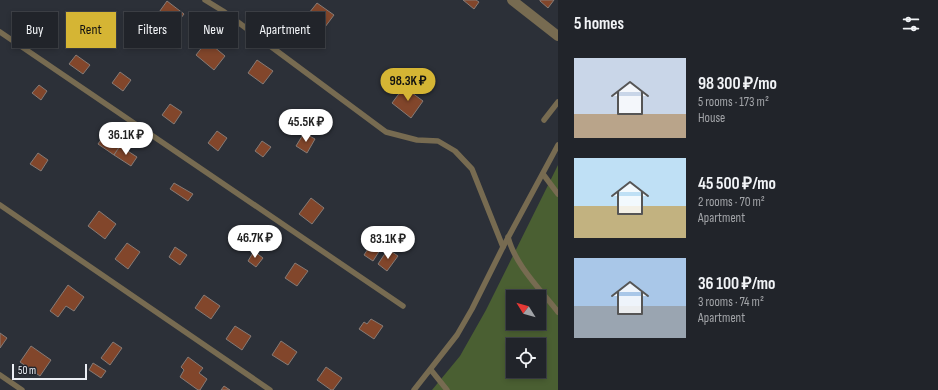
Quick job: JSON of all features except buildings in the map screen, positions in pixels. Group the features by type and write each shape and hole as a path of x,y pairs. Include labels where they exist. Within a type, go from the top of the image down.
{"street":[{"path":"512,0 558,36"}],"lane":[{"path":"205,0 223,11 386,132 417,140 438,141 455,151 472,169 503,247"},
{"path":"0,32 403,306"},
{"path":"544,120 558,102"},
{"path":"414,390 457,336 558,145"},
{"path":"542,174 558,194"},
{"path":"0,205 270,390"},
{"path":"508,237 511,247 518,260 558,312"},
{"path":"431,370 447,390"},
{"path":"0,375 22,390"}],"green space":[{"path":"558,165 558,390 432,390 460,356 486,310"}]}
